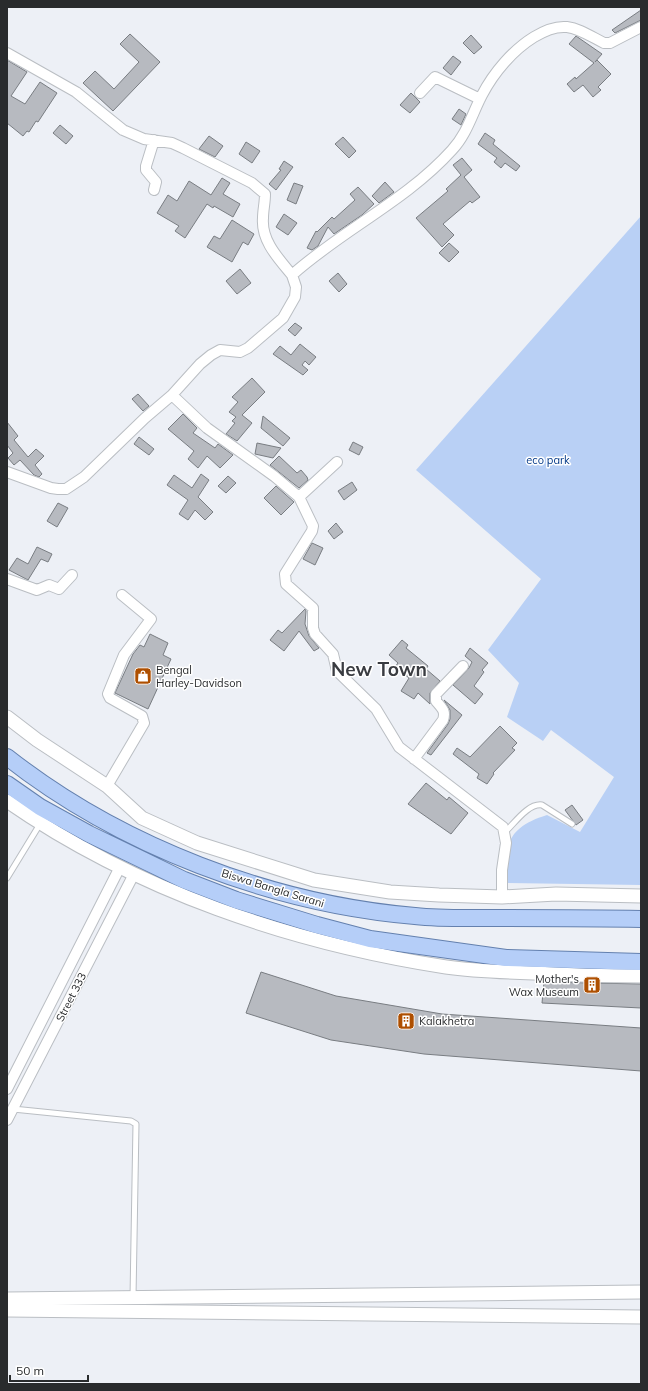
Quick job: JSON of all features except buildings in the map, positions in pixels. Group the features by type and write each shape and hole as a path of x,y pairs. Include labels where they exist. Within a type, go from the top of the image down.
{"main road":[{"name":"Biswa Bangla Sarani","path":"7,757 39,782 65,799 160,848 203,866 311,901 360,910 417,916 641,919"},
{"name":"Biswa Bangla Sarani","path":"7,784 40,807 89,834 184,880 236,900 317,925 370,939 506,958 641,962"}],"street":[{"path":"292,275 420,180 452,150 461,138 480,99 504,63 535,36 561,26 573,27 604,43 610,44 641,28"},
{"path":"7,53 76,92 123,130 144,139 172,143 225,168 252,183 265,194 263,219 264,233 274,252 292,275 296,287 295,297 283,318 248,348 240,352 220,350 211,355 200,364 172,395 145,418 84,477 66,489 51,488 7,472"},
{"path":"420,93 435,77 480,99"},
{"path":"154,140 146,166 156,182 154,190"},
{"path":"172,395 207,428 274,476 299,497 313,526 312,531 286,574 286,584 312,608 313,628 315,634 333,654 337,671 376,709 399,747 503,827 505,832 502,897"},
{"path":"299,497 337,462"},
{"path":"7,579 37,590 49,585 56,588 61,588 72,575"},
{"path":"107,786 144,723 142,716 110,698 108,694 124,655 151,619 122,595"},
{"path":"414,759 443,720 445,715 444,711 436,701 436,694 463,666"},
{"path":"7,717 37,740 107,786 142,818 197,843 314,880 390,892 502,897 556,894 641,896"},
{"path":"7,801 41,823 134,874 255,922 375,954 463,968 516,972 641,976"},
{"name":"Street 333","path":"7,1089 120,867"},
{"name":"Street 333","path":"7,1120 134,874"},
{"path":"7,1299 641,1292"},
{"path":"7,1310 641,1317"}],"lane":[{"path":"505,832 528,810 537,805 542,805 572,824"},
{"path":"7,878 41,823"},
{"path":"13,1109 131,1121 136,1124 133,1298"}],"green space":[{"name":"eco park","path":"641,216 641,885 507,883 506,858 511,839 516,832 524,825 547,815 580,832 614,777 551,730 543,741 507,717 519,683 488,650 541,579 416,470"}],"place":[{"name":"Bengal Harley-Davidson","path":"143,676"},
{"name":"Mother's Wax Museum","path":"592,985"},
{"name":"Kalakhetra","path":"406,1021"}],"district":[{"name":"New Town","path":"379,669"}]}
